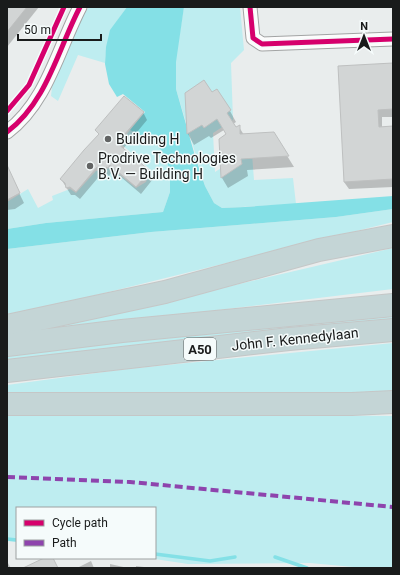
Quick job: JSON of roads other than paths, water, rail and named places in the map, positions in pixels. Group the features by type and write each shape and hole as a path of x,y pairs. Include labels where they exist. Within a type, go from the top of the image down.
{"highway":[{"path":"7,326 165,292 319,250 393,236"},
{"name":"John F. Kennedylaan","path":"7,345 122,331 393,305"},
{"name":"John F. Kennedylaan","path":"7,370 258,342 393,330"},
{"path":"7,404 352,404 393,402"},
{"path":"352,404 393,411"}],"street":[{"path":"7,132 27,112 42,91 80,7"},
{"path":"250,7 253,38 262,44 393,39"}],"water":[{"path":"127,7 184,7 176,62 176,89 205,186 214,203 222,208 393,196 393,209 336,217 151,232 7,249 7,229 46,223 163,212 170,192 170,174 166,156 154,142 130,130 145,112 123,94 117,97 109,84 105,64 106,47 110,30"}],"waterway":[{"path":"7,539 16,540"},
{"path":"156,554 210,561 235,557"},
{"path":"275,557 307,568"}],"place":[{"name":"Building H","path":"108,139"},
{"name":"Prodrive Technologies B.V. — Building H","path":"90,166"}]}
